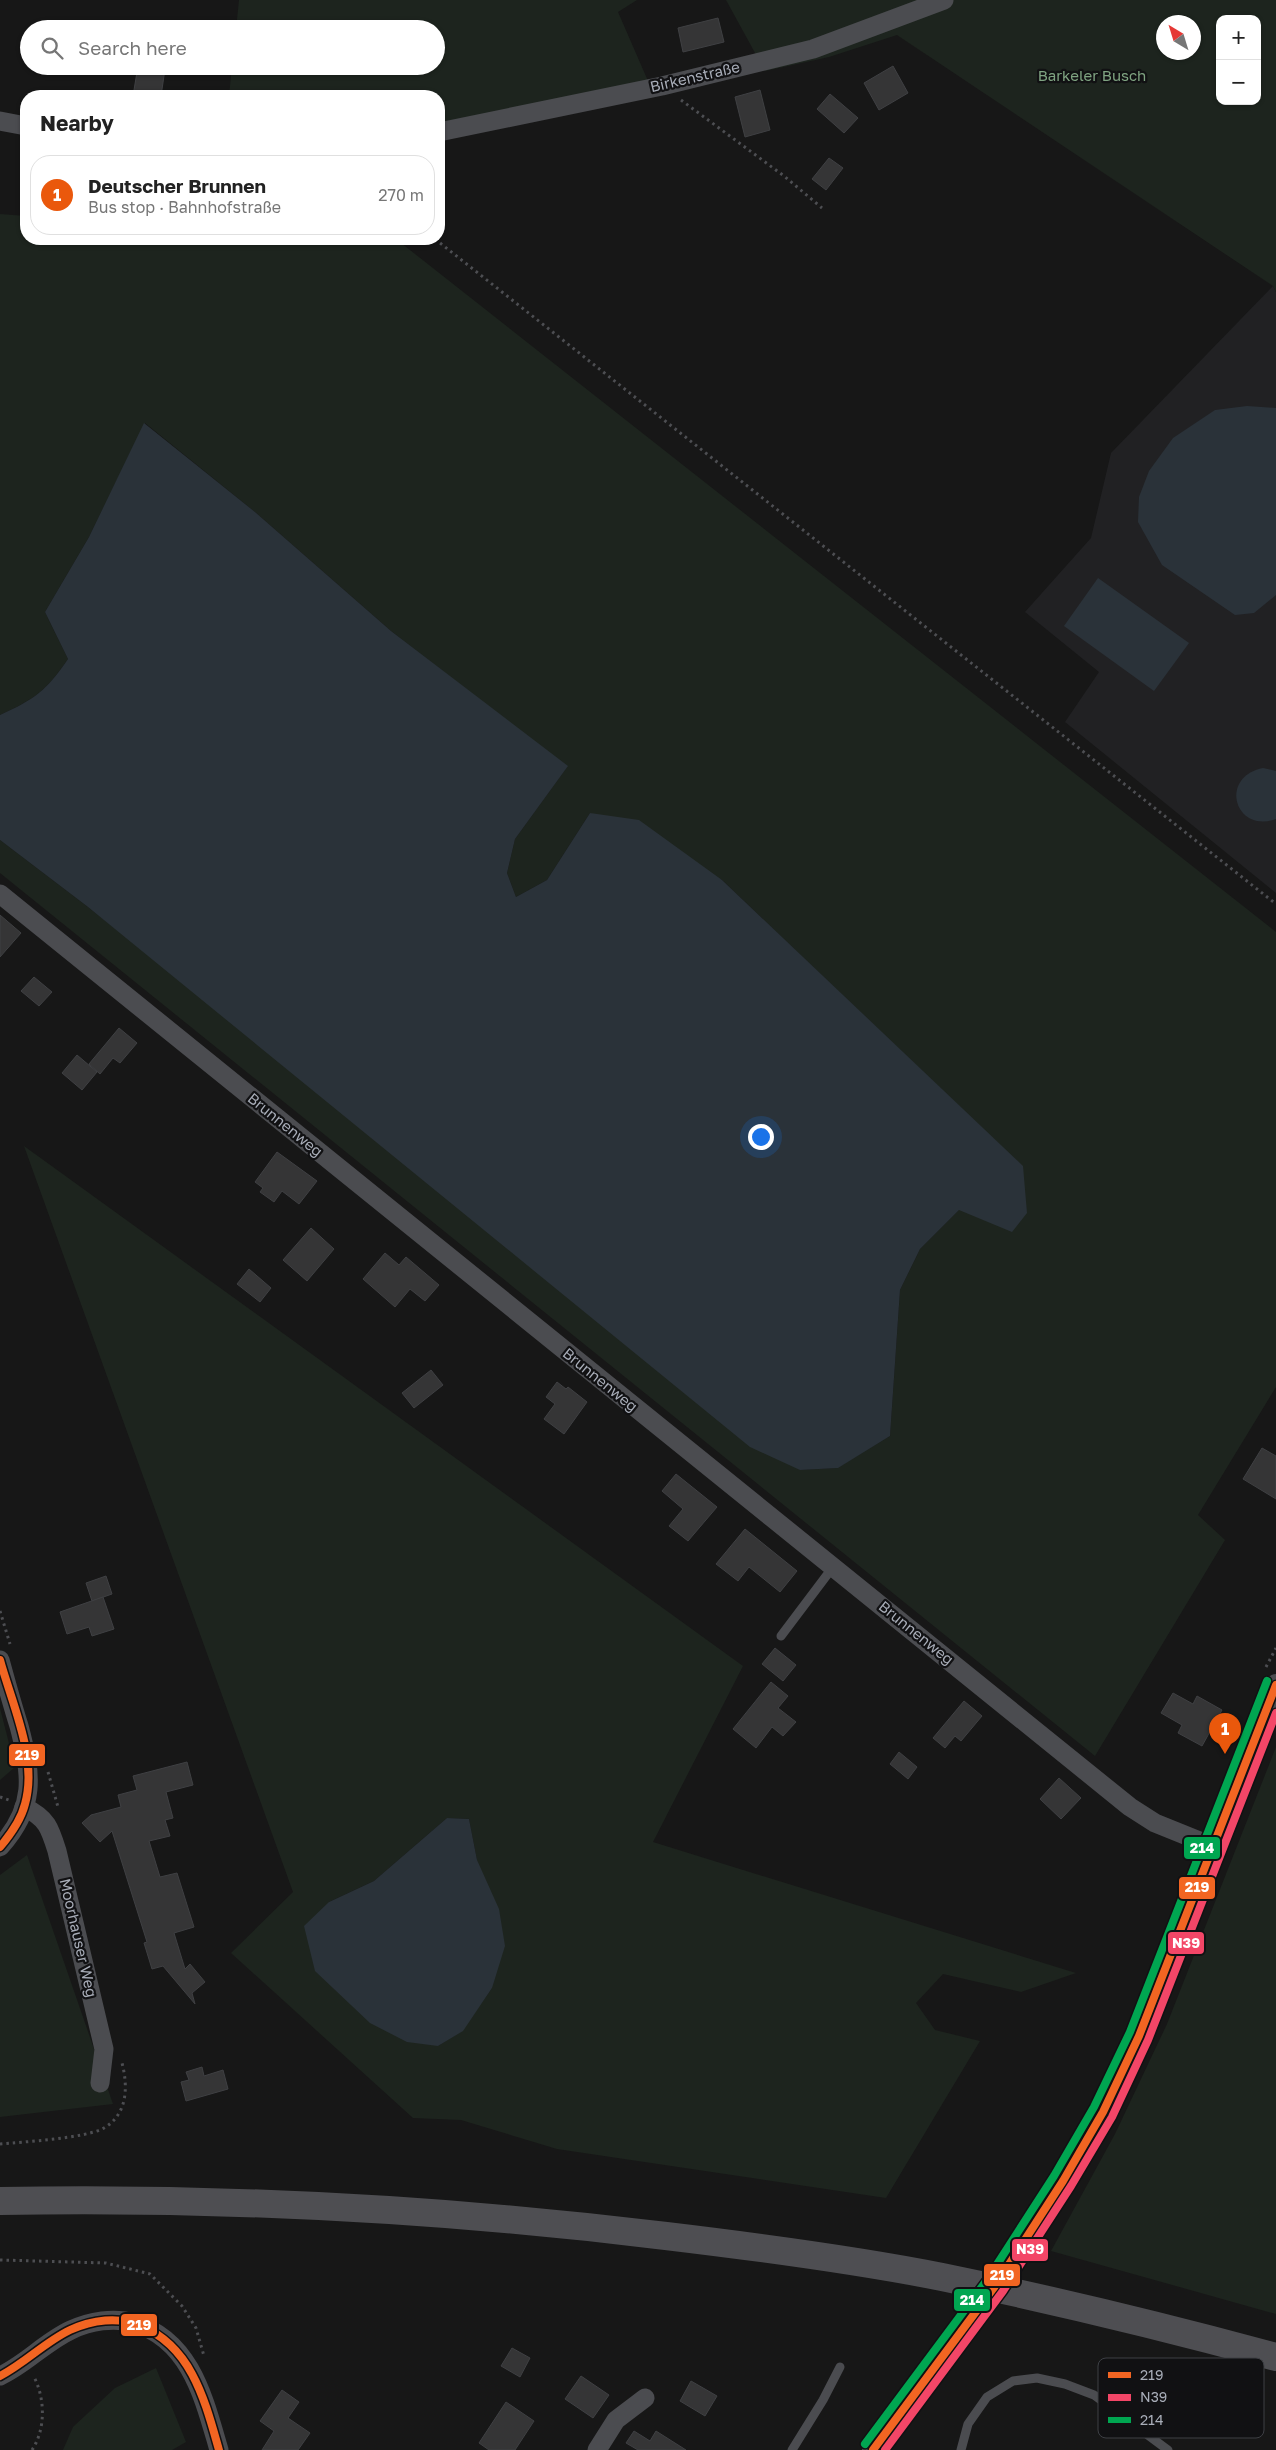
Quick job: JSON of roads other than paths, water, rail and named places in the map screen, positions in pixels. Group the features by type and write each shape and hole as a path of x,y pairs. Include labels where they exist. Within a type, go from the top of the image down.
{"highway":[{"path":"0,2202 146,2200 342,2207 586,2227 727,2243 940,2277 1128,2318 1276,2357"}],"street":[{"name":"Birkenstraße","path":"445,131 662,86 813,49 944,0"},
{"path":"0,121 20,125"},
{"name":"Brunnenweg","path":"0,894 1130,1808 1155,1823 1212,1846"},
{"path":"0,1660 29,1766 29,1792 24,1807 10,1836 0,1847"},
{"path":"873,2450 950,2348 1035,2226 1102,2112 1139,2036 1276,1685"},
{"name":"Moorhauser Weg","path":"24,1807 39,1814 48,1824 58,1851 104,2049 100,2083"},
{"path":"0,2376 71,2330 96,2322 128,2322 146,2327 163,2336 178,2350 194,2376 219,2450"},
{"path":"596,2450 616,2420 645,2398"}],"lane":[{"path":"781,1636 833,1567"},
{"path":"792,2450 823,2400 840,2367"},
{"path":"961,2450 968,2424 987,2397 1013,2381 1037,2378 1065,2384 1098,2398"},
{"path":"1152,2438 1168,2450"}],"place":[{"name":"Deutscher Brunnen","path":"1225,1754"}],"park label":[{"name":"Barkeler Busch","path":"1092,76"}]}
